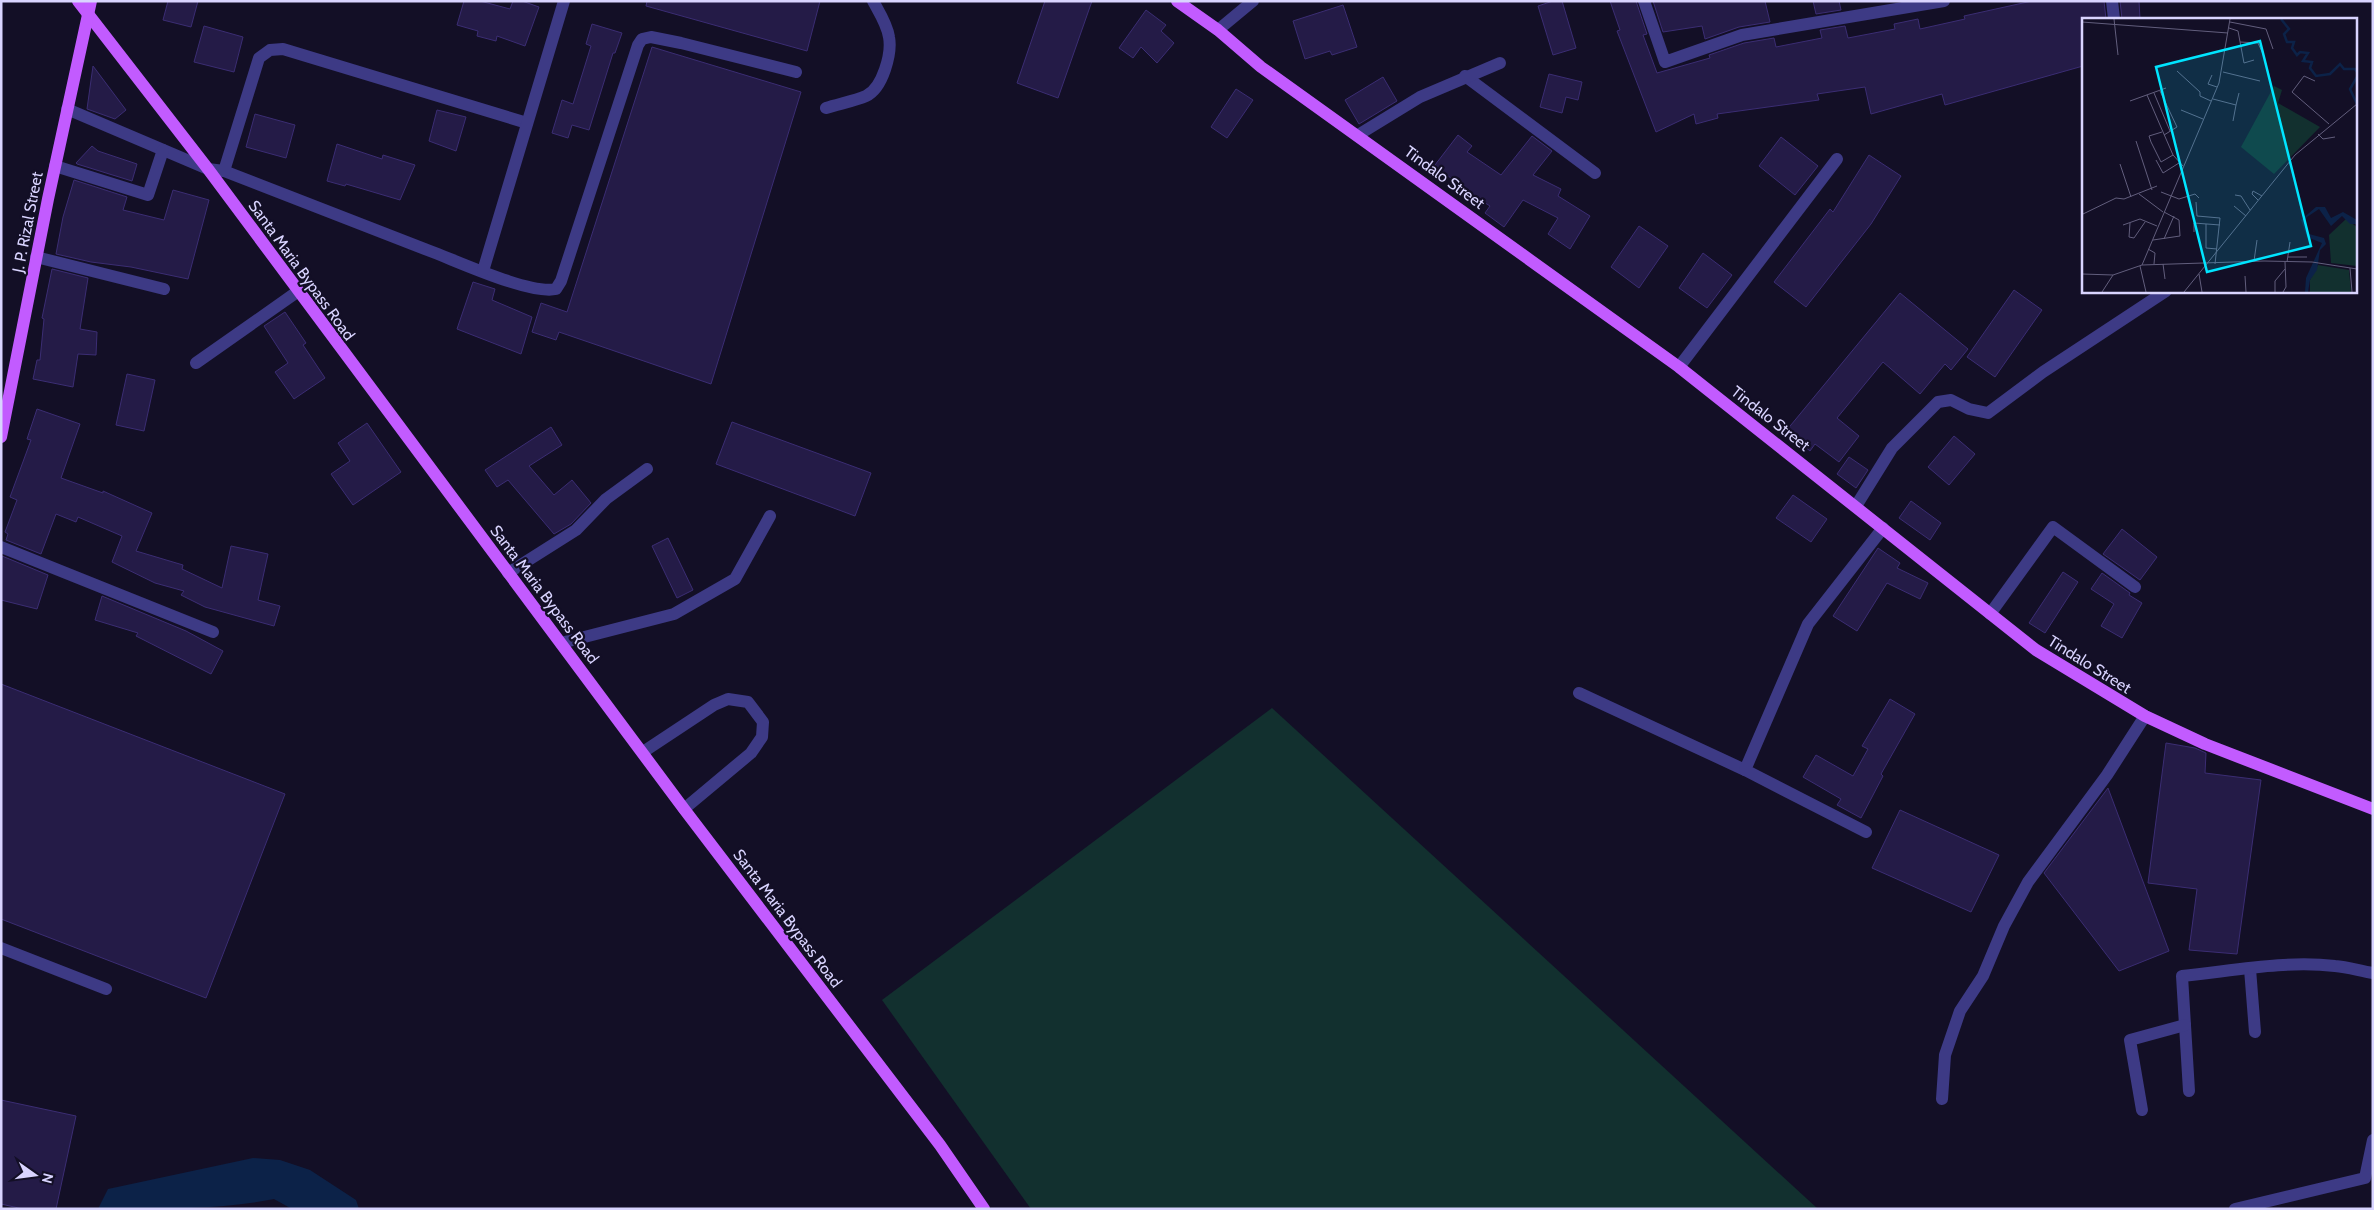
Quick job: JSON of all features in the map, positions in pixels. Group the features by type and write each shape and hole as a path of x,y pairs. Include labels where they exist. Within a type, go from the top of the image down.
{"main road":[{"name":"Santa Maria Bypass Road","path":"78,1 208,169 297,292 684,809 934,1138 984,1209"},
{"name":"J. P. Rizal Street","path":"2,430 36,257 91,1"},
{"name":"Tindalo Street","path":"1177,1 1218,30 1261,67 1679,367 2036,650 2145,716 2206,744 2373,809"}],"street":[{"path":"483,271 564,1"},
{"path":"826,108 867,96 877,87 888,57 889,39 873,1"},
{"path":"1218,30 1253,1"},
{"path":"1644,1 1664,62 1742,35 1944,1"},
{"path":"2112,1 2114,18"},
{"path":"67,109 208,169 224,171 483,271 538,290 556,289 562,281 638,45 642,39 651,37 681,43 796,72"},
{"path":"224,171 259,58 270,50 283,49 526,124"},
{"path":"1358,135 1420,97 1465,76 1500,63"},
{"path":"1465,76 1595,173"},
{"path":"55,166 148,195 163,150"},
{"path":"1679,367 1836,159"},
{"path":"36,257 164,289"},
{"path":"196,363 297,292"},
{"path":"1856,506 1892,448 1938,402 1951,400 1969,410 1988,413 2044,372 2164,292"},
{"path":"508,573 576,530 606,499 647,469"},
{"path":"561,643 674,614 735,579 770,516"},
{"path":"1990,614 2053,527 2135,587"},
{"path":"1745,770 1808,624 1883,528"},
{"path":"1,547 213,632"},
{"path":"1579,693 1745,770 1866,832"},
{"path":"643,752 714,705 728,699 748,702 763,722 762,737 751,754 684,809"},
{"path":"1942,1099 1945,1055 1960,1011 1983,976 2004,926 2028,882 2107,775 2145,716"},
{"path":"1,948 106,989"},
{"path":"2189,1092 2182,976 2304,964 2335,966 2373,973"},
{"path":"2250,969 2255,1032"},
{"path":"2142,1110 2130,1040 2185,1026"},
{"path":"2235,1209 2365,1178 2373,1140"}],"green space":[{"path":"1272,708 1818,1209 1031,1209 882,1000"}],"water":[{"path":"253,1158 280,1160 310,1170 356,1200 359,1209 292,1209 274,1199 210,1207 98,1209 108,1189"}],"building":[{"path":"168,1 198,1 191,27 163,20"},
{"path":"464,1 480,1 510,9 513,1 522,1 539,7 525,46 497,36 496,41 477,36 478,31 457,25"},
{"path":"647,1 820,1 807,51 646,6"},
{"path":"1045,1 1092,1 1058,98 1017,83"},
{"path":"1553,1 1562,1 1576,48 1553,55 1538,6"},
{"path":"1610,1 1636,1 1647,34 1643,35 1657,73 1710,58 1709,55 1744,43 1774,38 1776,47 1822,38 1820,30 1845,26 1848,38 1895,29 1894,24 1918,19 1920,29 1965,19 1964,16 2032,1 2104,1 2106,18 2082,18 2082,66 1945,105 1942,94 1871,114 1865,87 1817,94 1819,100 1717,114 1718,118 1696,124 1694,114 1656,132 1617,31 1620,30"},
{"path":"1653,1 1765,1 1770,22 1739,27 1705,39 1702,26 1663,32"},
{"path":"1813,1 1839,1 1841,10 1816,14"},
{"path":"2120,1 2139,1 2140,18 2122,18"},
{"path":"1343,5 1357,47 1332,55 1330,51 1305,59 1293,21"},
{"path":"1146,10 1166,25 1161,31 1174,43 1157,63 1141,47 1133,58 1119,48"},
{"path":"592,24 622,33 615,53 613,53 589,130 572,125 568,138 552,133 562,100 573,104 591,46 586,44"},
{"path":"204,26 243,37 234,72 194,62"},
{"path":"652,47 801,92 711,384 559,332 556,340 532,332 541,303 567,312"},
{"path":"93,66 126,110 115,119 87,109"},
{"path":"1549,74 1582,82 1578,100 1566,97 1562,113 1540,107"},
{"path":"1383,77 1397,101 1359,124 1345,100"},
{"path":"1236,89 1253,100 1227,138 1211,127"},
{"path":"437,110 466,117 456,151 429,141"},
{"path":"255,114 295,125 286,158 246,147"},
{"path":"1458,135 1472,146 1467,152 1501,175 1532,136 1552,151 1533,175 1561,189 1558,196 1590,216 1570,249 1548,234 1558,218 1523,200 1504,227 1485,213 1490,206 1451,181 1452,179 1435,165"},
{"path":"1781,137 1818,166 1795,195 1759,166"},
{"path":"337,144 382,159 383,155 415,165 400,200 346,184 345,186 327,181"},
{"path":"92,146 98,151 137,164 132,181 77,164"},
{"path":"1869,155 1901,176 1871,224 1806,307 1774,282 1830,209 1833,212"},
{"path":"74,180 127,197 123,210 164,220 173,190 209,200 188,279 56,254 63,217"},
{"path":"1639,226 1668,246 1639,288 1611,267"},
{"path":"1703,253 1732,275 1707,308 1679,288"},
{"path":"52,269 88,278 80,329 97,332 96,355 78,354 73,387 33,379 37,360 40,360 44,319 42,318"},
{"path":"473,282 495,289 492,300 532,317 521,354 457,329"},
{"path":"2014,290 2042,310 1995,377 1967,357"},
{"path":"1900,293 1968,349 1951,370 1945,364 1920,394 1883,362 1837,418 1859,436 1839,462 1815,444 1810,451 1786,431"},
{"path":"285,312 306,343 303,345 325,378 294,399 275,372 288,363 264,326"},
{"path":"127,374 155,380 144,431 116,425"},
{"path":"37,409 80,424 61,478 103,493 103,491 152,513 136,551 183,565 182,569 222,588 231,546 268,554 258,600 280,606 274,626 205,607 181,595 184,591 155,583 112,562 122,536 78,517 76,522 56,514 41,554 6,540 8,534 5,532 17,500 10,497 31,440 27,439"},
{"path":"732,422 871,473 855,516 716,464"},
{"path":"367,423 401,472 353,505 331,474 350,461 338,443"},
{"path":"551,427 562,445 529,466 554,495 572,480 591,503 571,524 554,534 508,480 497,487 485,470"},
{"path":"1954,436 1975,454 1949,485 1928,467"},
{"path":"1849,457 1868,470 1856,488 1837,474"},
{"path":"1793,495 1827,519 1811,542 1776,518"},
{"path":"1911,501 1941,523 1930,540 1899,518"},
{"path":"2122,529 2157,557 2140,580 2103,554"},
{"path":"668,538 693,590 677,598 652,546"},
{"path":"1878,548 1900,563 1897,568 1928,583 1920,599 1887,583 1857,631 1833,616"},
{"path":"2,556 48,575 37,609 1,600"},
{"path":"2063,572 2078,582 2045,633 2029,623"},
{"path":"2102,573 2142,603 2122,638 2101,626 2114,604 2091,589"},
{"path":"102,596 186,631 223,651 211,674 136,636 138,633 95,620"},
{"path":"1,684 285,794 206,998 1,919"},
{"path":"1890,699 1915,714 1881,774 1883,776 1861,818 1837,805 1841,799 1803,777 1816,755 1853,776 1868,749 1862,746"},
{"path":"2166,743 2195,748 2206,753 2205,773 2261,780 2237,954 2189,950 2197,889 2148,883"},
{"path":"2108,788 2169,951 2119,971 2044,873"},
{"path":"1900,810 1999,855 1971,912 1872,868"},
{"path":"1,1100 76,1116 56,1209 23,1209 1,1204"}]}
